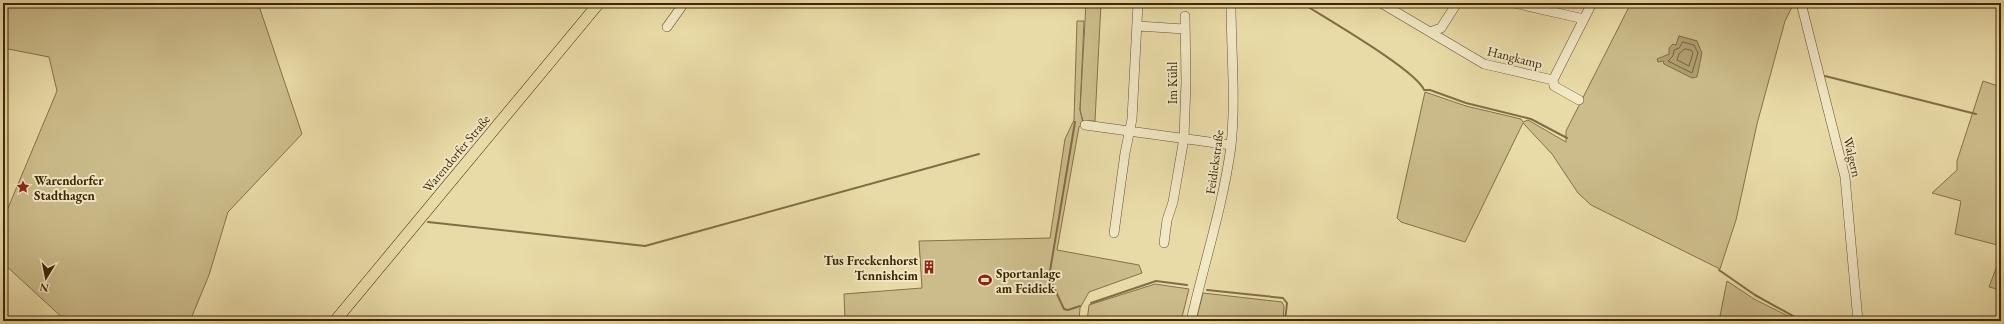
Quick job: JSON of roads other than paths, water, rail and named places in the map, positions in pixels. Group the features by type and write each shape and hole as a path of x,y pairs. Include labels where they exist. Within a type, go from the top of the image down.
{"main road":[{"name":"Warendorfer Straße","path":"335,321 599,3"}],"street":[{"path":"667,27 684,3"},
{"path":"1114,233 1132,119 1138,3"},
{"name":"Feidiekstraße","path":"1191,321 1222,198 1231,145 1232,102 1230,3"},
{"name":"Hangkamp","path":"1381,3 1484,64 1553,80"},
{"path":"1430,32 1441,28 1457,3"},
{"path":"1514,3 1584,19"},
{"name":"Hangkamp","path":"1580,100 1554,86 1553,80 1592,3"},
{"name":"Walgern","path":"1800,3 1845,177 1858,321"},
{"name":"Im Kühl","path":"1164,243 1167,220 1174,202 1184,138 1186,82 1185,16"},
{"path":"1138,26 1184,29"},
{"path":"1085,125 1231,145"}],"water":[{"path":"1679,36 1697,41 1702,53 1697,77 1692,78 1664,64 1663,61 1658,62 1657,59 1669,54 1669,48 1673,44 1676,45"}],"waterway":[{"path":"1302,3 1349,32 1405,70 1424,90 1430,90 1466,103 1531,119 1567,138"},
{"path":"1825,76 1976,114"},
{"path":"1075,122 1049,277 1064,309 1068,310 1080,306"},
{"path":"428,222 645,246 979,154"},
{"path":"1719,270 1755,295 1802,321"},
{"path":"1091,303 1156,281 1187,285"},
{"path":"1207,290 1283,298 1287,303 1285,321"}],"place":[{"name":"Warendorfer Stadthagen","path":"23,187"},
{"name":"Tus Freckenhorst Tennisheim","path":"929,267"},
{"name":"Sportanlage am Feidiek","path":"985,280"}]}
